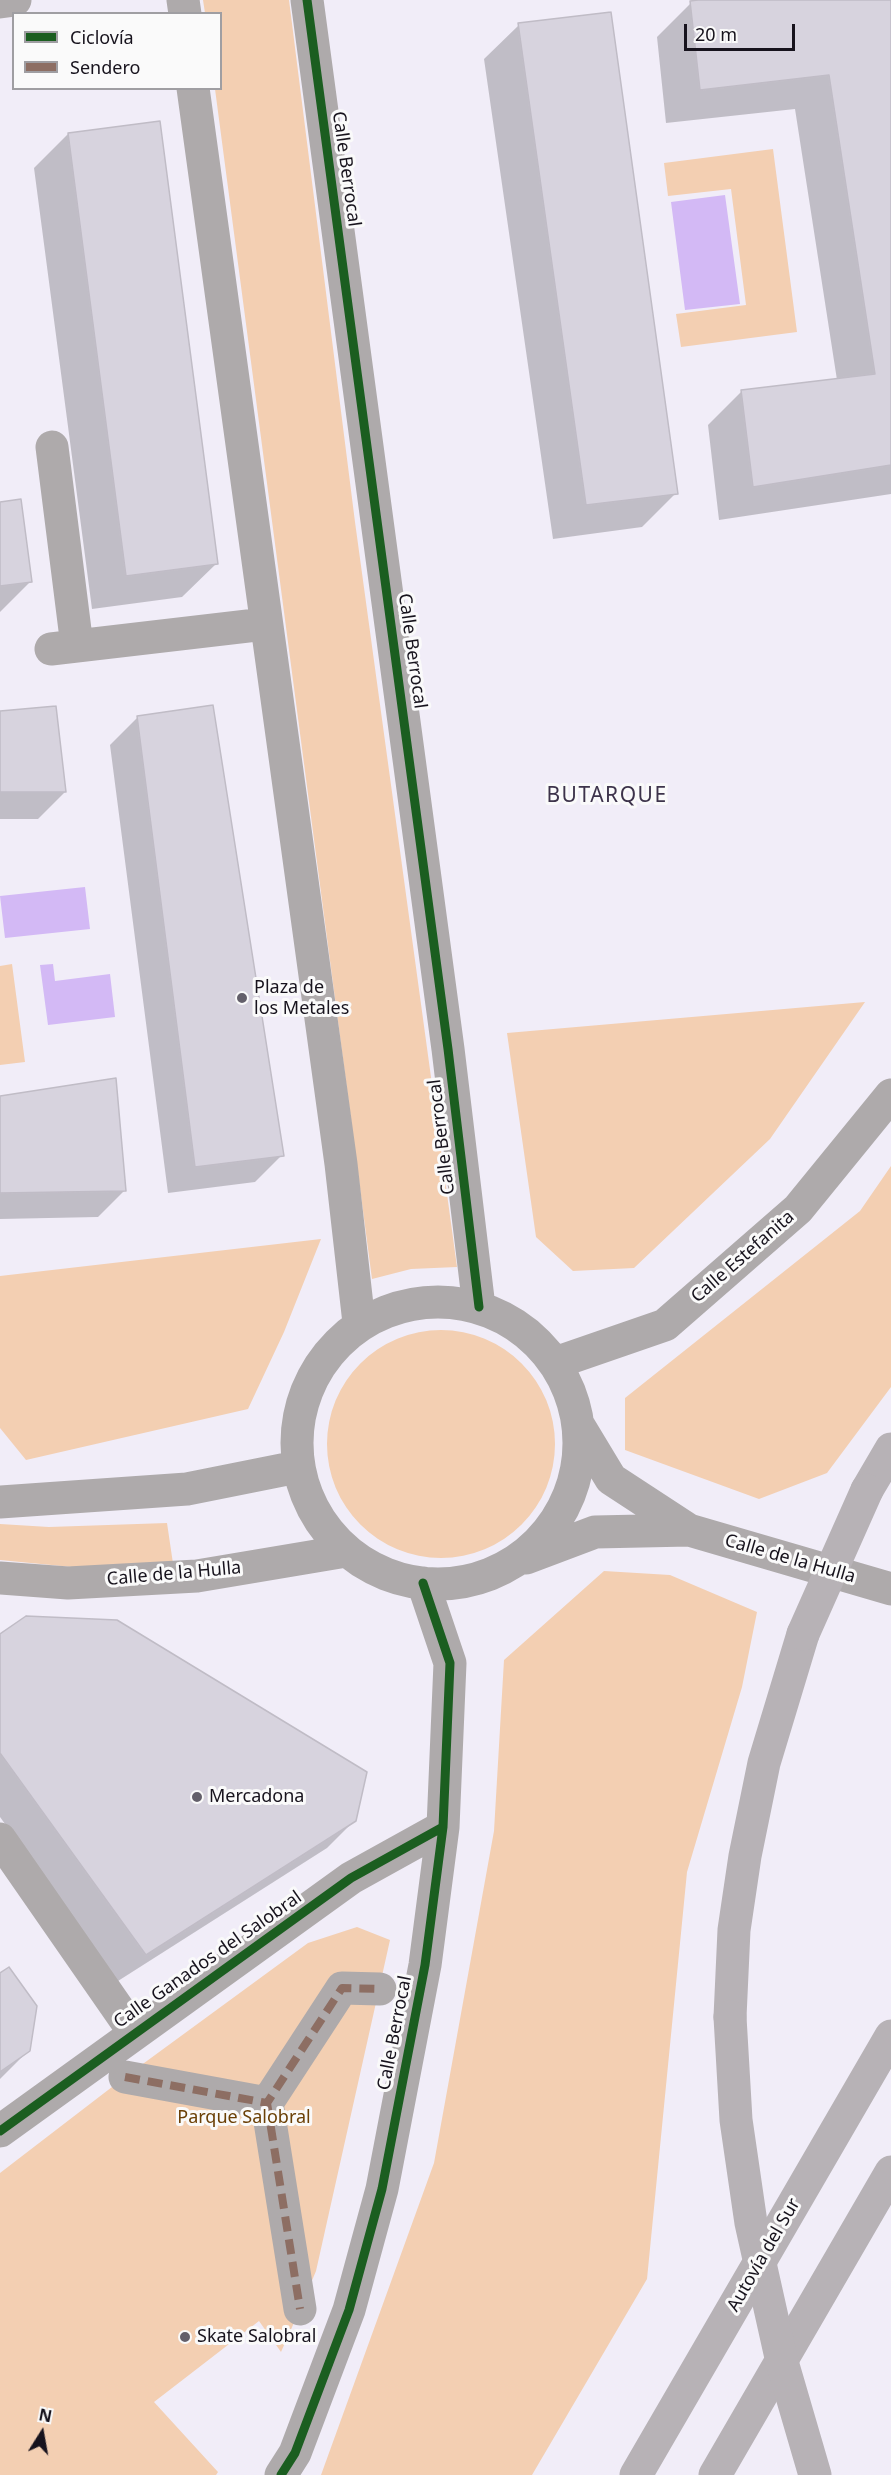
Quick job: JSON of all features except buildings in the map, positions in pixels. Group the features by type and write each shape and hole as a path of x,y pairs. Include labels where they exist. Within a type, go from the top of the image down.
{"highway":[{"path":"815,2475 782,2362 751,2223 736,2120 730,2017 734,1930 745,1856 764,1762 803,1634 867,1490 891,1449"},
{"name":"Autovía del Sur","path":"636,2475 891,2036"},
{"path":"715,2475 891,2172"}],"street":[{"path":"0,2 15,0"},
{"name":"Calle Berrocal","path":"307,0 448,1049 479,1306"},
{"path":"193,90 339,1153 359,1323"},
{"path":"52,447 64,647 265,624"},
{"name":"Calle Estefanita","path":"555,1363 665,1325 798,1209 891,1095"},
{"path":"510,1564 542,1539 565,1506 578,1467 579,1426 571,1393 555,1363 522,1328 479,1306 417,1301 359,1323 320,1361 298,1412 297,1467 307,1499 324,1527 346,1551 369,1567 395,1577 423,1583 468,1581 595,1532 689,1530"},
{"path":"579,1426 611,1479 689,1530"},
{"path":"0,1502 187,1489 297,1467"},
{"name":"Calle de la Hulla","path":"689,1530 891,1589"},
{"name":"Calle de la Hulla","path":"0,1578 68,1583 197,1576 346,1551"},
{"name":"Calle Berrocal","path":"281,2475 295,2453 349,2310 382,2189 425,1965 443,1827 450,1663 423,1583"},
{"name":"Calle Ganados del Salobral","path":"0,2131 134,2032 351,1878 443,1827"},
{"path":"0,1839 134,2032"},
{"path":"300,2309 267,2103 342,1988 380,1989"},
{"path":"125,2077 267,2103"}],"green space":[{"path":"203,0 289,0 355,522 457,1267 411,1269 372,1279 215,90 222,90 222,12 205,12"},
{"path":"773,149 797,332 681,347 676,314 746,305 731,189 668,196 664,163"},
{"path":"12,964 25,1062 0,1065 0,966"},
{"path":"865,1002 770,1139 634,1268 573,1271 536,1237 507,1033"},
{"path":"891,1166 891,1387 827,1473 759,1499 625,1450 625,1398 860,1211"},
{"path":"321,1239 284,1332 248,1409 26,1460 0,1428 0,1276"},
{"path":"430,1330 452,1330 495,1343 522,1363 542,1390 553,1422 555,1444 553,1466 542,1498 522,1525 495,1545 474,1553 452,1558 430,1558 387,1545 360,1525 340,1498 332,1477 327,1455 327,1433 340,1390 360,1363 387,1343 408,1335"},
{"path":"167,1523 175,1577 0,1560 0,1524 49,1527"},
{"path":"604,1571 670,1575 757,1612 742,1687 687,1872 647,2279 532,2475 321,2475 434,2163 494,1831 504,1660"},
{"name":"Parque Salobral","path":"357,1927 390,1940 316,2271 300,2309 281,2352 259,2321 154,2402 218,2472 216,2475 0,2475 0,2173 125,2077 308,1943"}],"shaded area":[{"path":"725,195 740,304 685,310 671,202"},
{"path":"85,887 90,929 5,938 0,896"},
{"path":"53,964 55,981 110,974 115,1017 48,1025 40,965"}],"marked path":[{"path":"125,2077 267,2103 342,1988 380,1989"},
{"path":"267,2103 300,2309"}],"cycle path":[{"path":"307,0 448,1049 479,1307"},
{"path":"281,2475 295,2453 349,2310 382,2189 425,1965 443,1827 450,1663 423,1583"},
{"path":"0,2131 351,1878 443,1827"}],"place":[{"name":"Plaza de los Metales","path":"242,998"},
{"name":"Mercadona","path":"197,1797"},
{"name":"Skate Salobral","path":"185,2337"}],"district":[{"name":"BUTARQUE","path":"607,796"}]}
